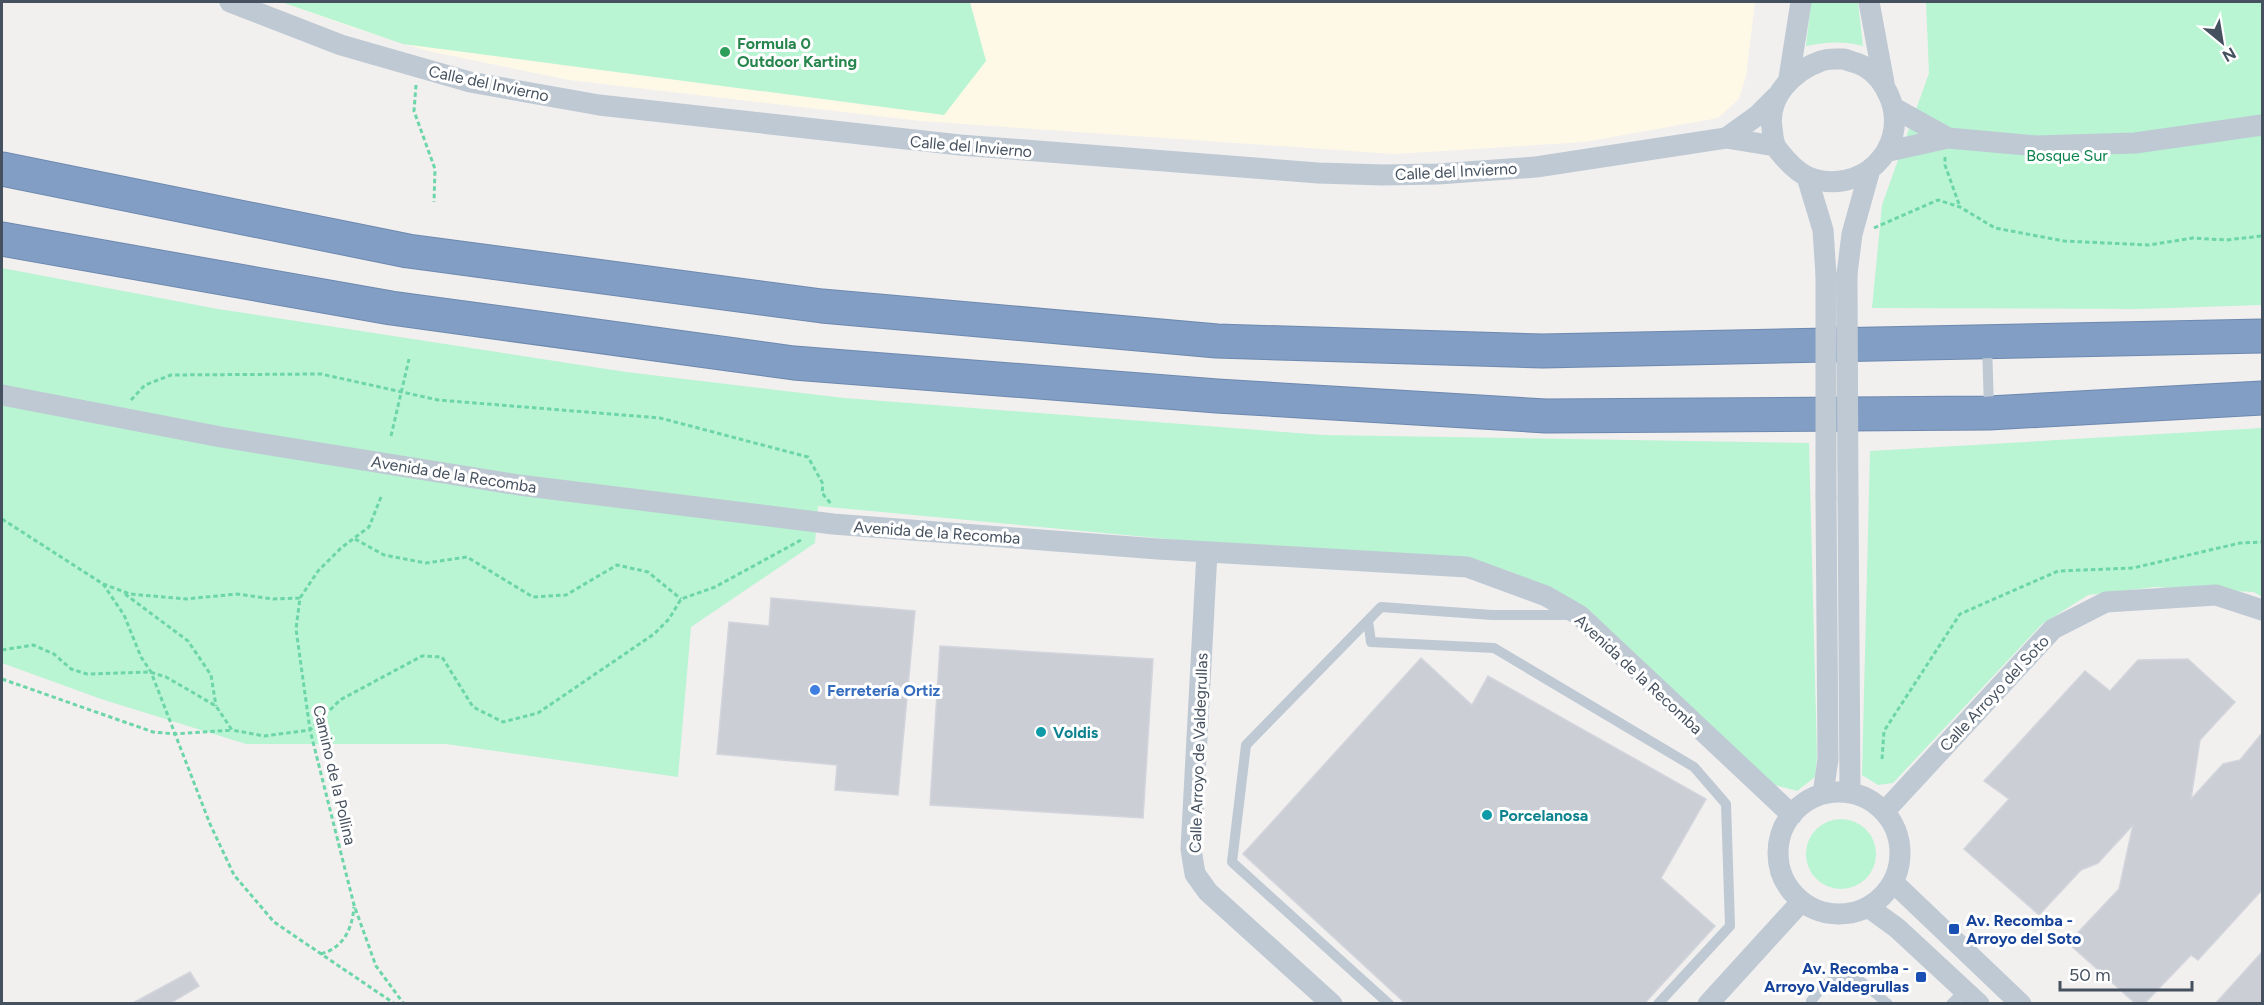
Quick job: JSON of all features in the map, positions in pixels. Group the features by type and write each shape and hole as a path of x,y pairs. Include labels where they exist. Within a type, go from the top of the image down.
{"highway":[{"path":"2,169 408,251 822,306 1193,339 1543,351 2262,336"},
{"path":"2,239 391,308 806,364 1217,396 1546,416 1989,413 2262,398"}],"street":[{"name":"Calle del Invierno","path":"230,2 341,45 460,79 519,91 599,105 971,146 1318,173 1383,175 1526,168 1726,138"},
{"path":"1775,146 1770,117 1777,97 1789,78 1801,2"},
{"path":"1807,177 1837,183 1869,172 1889,151 1895,131 1894,108 1884,83 1869,2"},
{"path":"1789,78 1822,60 1844,59 1866,67 1884,83"},
{"path":"1726,138 1758,115 1777,97"},
{"path":"1894,108 1948,138"},
{"path":"1889,151 1948,138 2036,146 2135,143 2262,125"},
{"path":"1726,138 1775,146 1807,177 1836,275 1848,499 1850,792"},
{"path":"1823,794 1828,759 1826,496 1836,275 1852,234 1869,172"},
{"name":"Avenida de la Recomba","path":"2,394 118,419 519,485 833,524 1207,552 1467,567 1546,596 1579,615 1792,815"},
{"name":"Calle Arroyo de Valdegrullas","path":"1207,552 1191,849 1195,873 1208,892 1332,1004"},
{"name":"Calle Arroyo del Soto","path":"1884,812 2053,629 2106,602 2216,596 2262,610"},
{"path":"1850,792 1871,801 1884,812 1895,827 1900,844 1899,863 1893,882 1885,894 1868,907 1838,915 1801,902 1790,892 1777,859 1781,838 1792,815 1800,806 1823,794 1850,792"},
{"path":"1893,882 2021,1004"},
{"path":"1708,1004 1801,902"},
{"path":"1868,907 1897,928 1968,1000"}],"lane":[{"path":"1987,343 1989,413"},
{"path":"1389,1004 1232,862 1246,745 1381,607 1492,615 1579,615"},
{"path":"1368,621 1371,642 1494,648 1694,767 1726,804 1730,926 1658,1004"},
{"path":"1812,1004 1824,985 1842,975 1857,978 1888,1004"}],"path":[{"path":"418,77 414,93 414,111 432,154 435,169 434,202"},
{"path":"1948,138 1945,165 1960,207"},
{"path":"1870,229 1892,222 1938,200 1960,207 1995,228 2064,241 2149,244 2193,238 2226,240 2262,236"},
{"path":"391,436 409,359"},
{"path":"118,419 145,385 171,375 321,374 438,400 660,418 808,457 823,484 822,493 835,509"},
{"name":"Camino de la Pollina","path":"381,496 369,526 355,540 341,548 318,571 300,598 296,629 310,730 354,905 376,966 404,1004"},
{"path":"2,519 103,584 120,591 151,598 186,599 237,594 273,599 300,598"},
{"path":"2,679 153,732 175,734 232,730 264,736 310,730 340,700 422,656 442,657 473,707 503,722 538,713 654,634 669,619 681,599 715,587 805,538"},
{"path":"355,540 384,555 426,563 467,557 532,597 566,595 617,565 648,572 681,599"},
{"path":"1882,759 1884,731 1960,614 2058,571 2133,568 2240,543 2262,542"},
{"path":"103,584 124,615 141,657 151,672 210,824 234,875 274,922 395,1004"},
{"path":"120,591 188,641 211,675 216,706 232,730"},
{"path":"2,650 33,645 54,654 71,669 87,674 151,672 166,677 216,706"},
{"path":"321,954 329,952 345,937 352,925 354,905"}],"shaded area":[{"path":"281,2 1755,2 1746,76 1739,99 1718,118 1585,142 1394,154 921,121 569,80 428,51"}],"green space":[{"name":"Formula 0 Outdoor Karting","path":"281,2 970,2 986,61 944,115 403,44"},
{"path":"1811,2 1858,2 1863,46 1834,43 1806,46"},
{"name":"Bosque Sur","path":"1926,2 2262,2 2262,305 2138,309 1872,308 1882,205 1929,73"},
{"path":"2,268 218,309 626,372 844,398 1323,435 1809,443 1817,757 1815,777 1797,791 1775,785 1586,612 1509,571 1456,557 1232,545 818,506 815,543 691,627 678,777 446,744 246,744 101,699 2,663"},
{"path":"2262,428 2262,597 2254,592 2155,587 2088,595 2042,624 1893,783 1878,785 1862,775 1870,451"},
{"path":"1841,819 1854,822 1866,829 1873,841 1876,854 1873,867 1866,879 1854,886 1841,889 1828,886 1816,879 1809,867 1806,854 1809,841 1816,829 1828,822"}],"building":[{"name":"Ferretería Ortiz","path":"771,598 915,611 898,795 835,790 837,765 717,754 729,622 769,626"},
{"name":"Voldis","path":"940,646 1153,659 1143,818 930,805"},
{"name":"Porcelanosa","path":"1421,658 1472,705 1488,676 1706,799 1661,878 1715,926 1644,1004 1406,1004 1243,854"},
{"path":"2188,659 2235,702 2200,740 2191,799 2223,764 2240,760 2262,733 2262,890 2198,960 2191,955 2144,1004 2136,1004 2068,943 2119,889 2133,825 2098,863 2081,870 2039,915 1964,849 2009,799 1984,781 2085,671 2110,691 2138,660"},
{"path":"2262,952 2262,1004 2215,1004"},
{"path":"190,972 199,986 169,1004 131,1004"}],"place":[{"name":"Formula 0 Outdoor Karting","path":"725,52"},
{"name":"Ferretería Ortiz","path":"815,690"},
{"name":"Voldis","path":"1041,732"},
{"name":"Porcelanosa","path":"1487,815"},
{"name":"Av. Recomba - Arroyo del Soto","path":"1954,929"},
{"name":"Av. Recomba - Arroyo Valdegrullas","path":"1921,977"}]}
